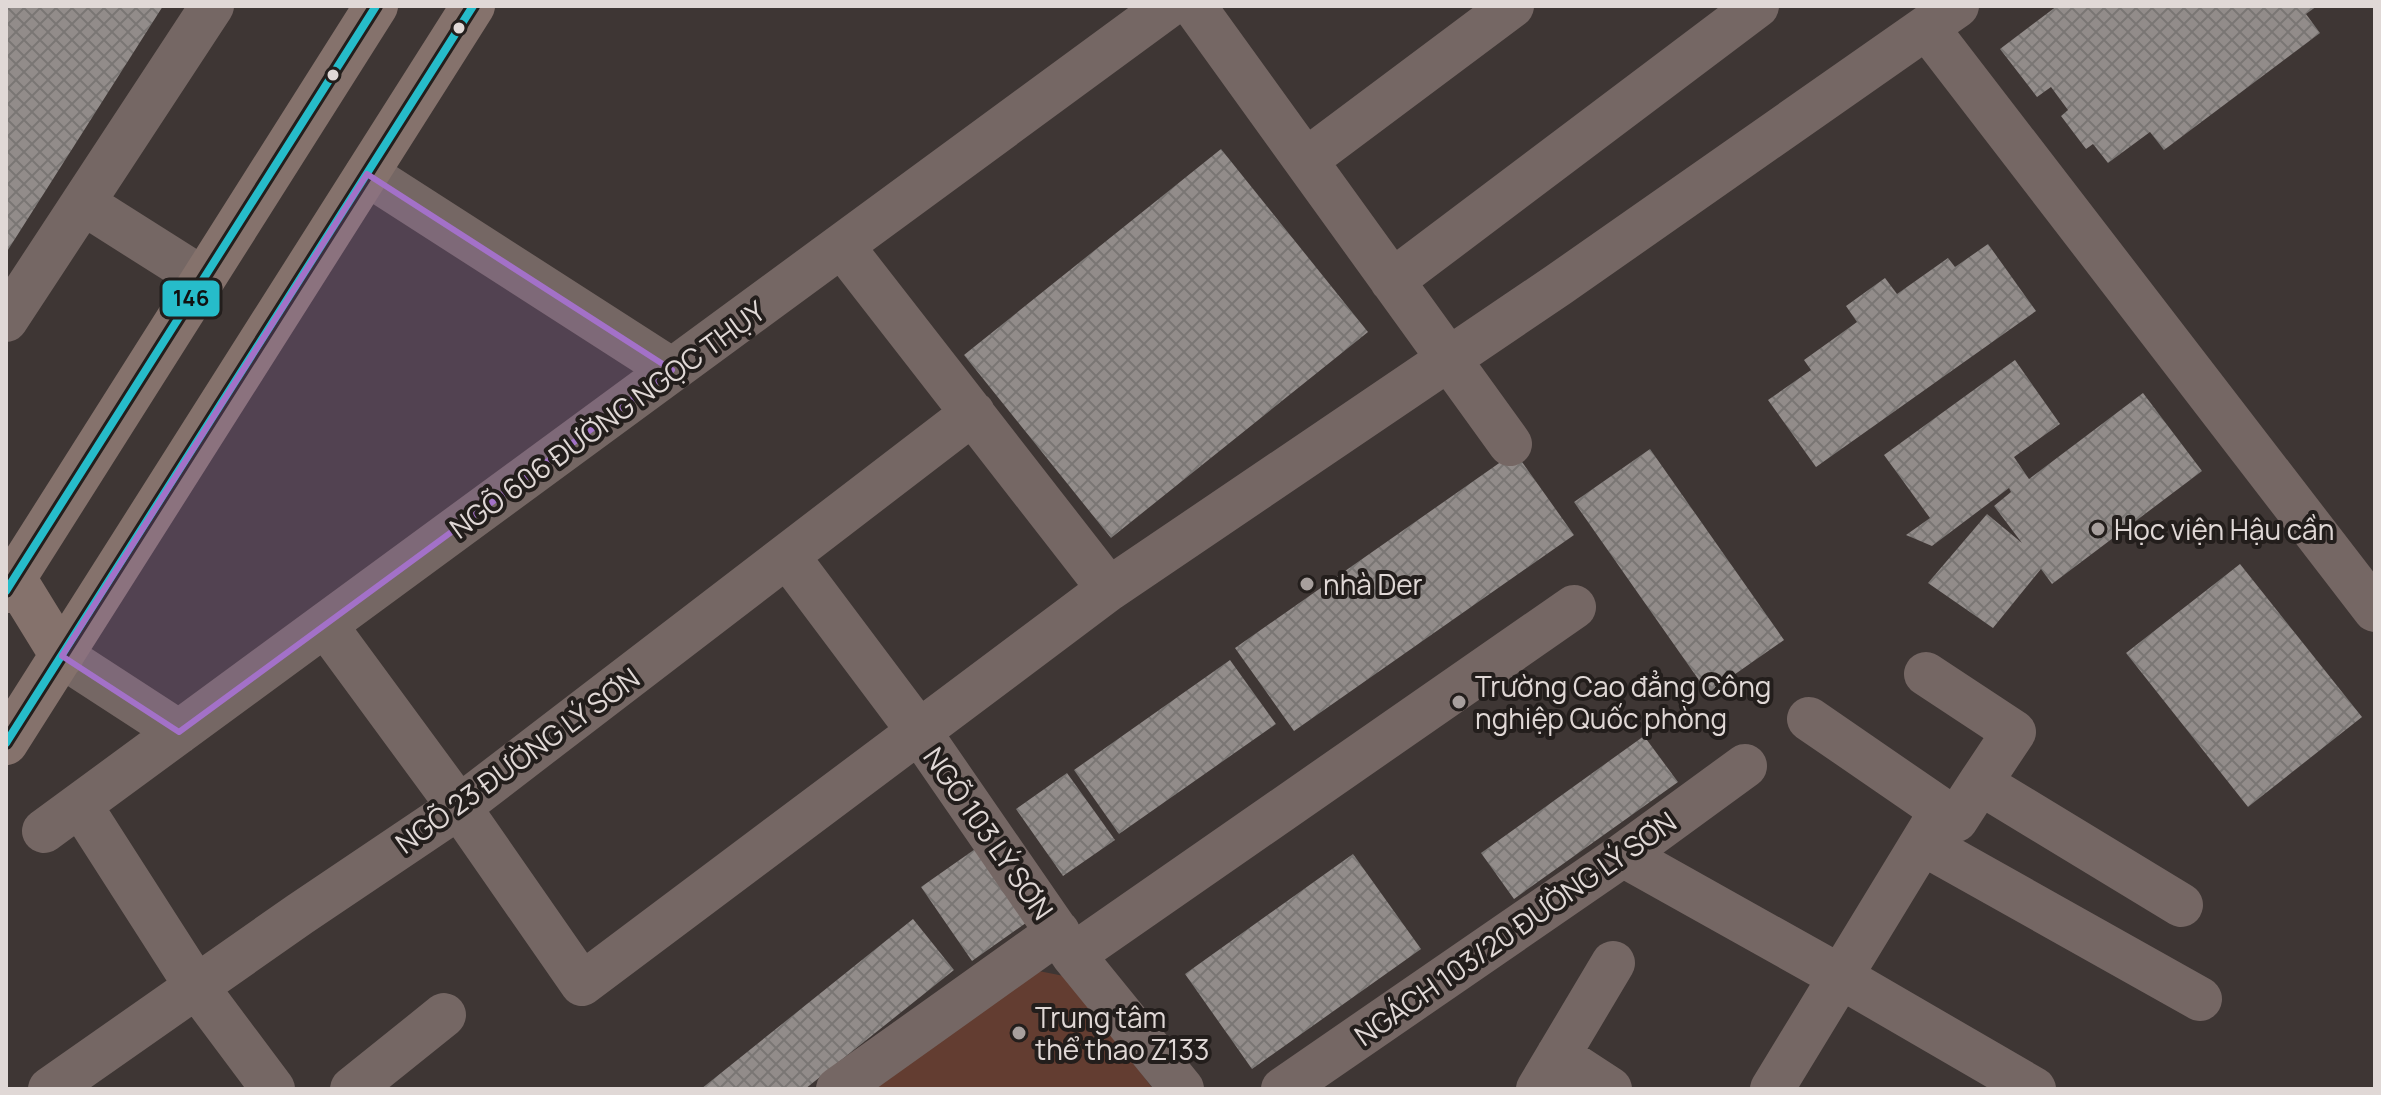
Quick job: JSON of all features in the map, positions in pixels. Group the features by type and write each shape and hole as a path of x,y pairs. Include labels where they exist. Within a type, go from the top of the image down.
{"main road":[{"path":"62,656 9,580 376,6"},
{"path":"6,743 473,6"}],"street":[{"path":"6,320 212,6"},
{"name":"NGÕ 606 ĐƯỜNG NGỌC THỤY","path":"44,831 1168,6"},
{"path":"1194,6 1510,444"},
{"path":"1306,160 1512,6"},
{"path":"1392,281 1757,6"},
{"path":"326,626 459,807 582,984 1109,589 1448,360 1942,17 2375,610"},
{"path":"367,174 672,370"},
{"path":"83,203 203,279"},
{"path":"842,246 1109,589"},
{"name":"NGÕ 23 ĐƯỜNG LÝ SƠN","path":"50,1089 459,807 973,413"},
{"name":"NGÕ 103 LÝ SƠN","path":"788,557 920,733 1066,944 1182,1089"},
{"path":"838,1089 929,1022 1066,944 1574,607"},
{"path":"62,656 179,732"},
{"path":"1772,1089 1932,827 1956,820 2014,732 1926,674"},
{"path":"1809,719 1932,827 2200,999"},
{"name":"NGÁCH 103/20 ĐƯỜNG LÝ SƠN","path":"1283,1089 1623,855 1745,766"},
{"path":"1980,783 2181,905"},
{"path":"80,805 196,986 273,1089"},
{"path":"1623,855 2034,1089"},
{"path":"1610,1089 1548,1072 1613,963"},
{"path":"352,1089 444,1015"}],"highlighted area":[{"path":"367,174 672,370 179,732 62,656"}],"shaded area":[{"name":"Trung tâm thể thao Z133","path":"1014,966 1069,977 1153,1089 854,1089"}],"building":[{"path":"6,6 163,6 6,253"},
{"path":"2057,6 2317,6 2306,14 2320,33 2164,150 2150,132 2108,163 2093,144 2086,149 2061,116 2068,110 2051,87 2037,97 2000,49"},
{"path":"1221,149 1368,332 1111,538 964,355"},
{"path":"1988,244 2036,311 1816,467 1768,400 1811,370 1804,360 1857,322 1846,306 1885,278 1897,294 1948,258 1955,267"},
{"path":"2015,360 2060,424 2014,457 2029,479 2143,393 2202,471 2052,584 2041,569 1993,628 1928,583 1987,514 2022,543 1994,506 2011,492 2009,488 1932,546 1906,535 1930,518 1884,455"},
{"path":"1650,449 1784,640 1708,693 1574,502"},
{"path":"1515,452 1574,535 1294,731 1235,648"},
{"path":"2240,564 2362,717 2248,807 2126,653"},
{"path":"1230,660 1276,724 1119,834 1074,770"},
{"path":"1644,736 1678,782 1514,899 1481,853"},
{"path":"1067,773 1115,840 1063,876 1016,809"},
{"path":"978,847 1030,920 972,961 921,887"},
{"path":"1353,854 1421,949 1252,1069 1185,974"},
{"path":"913,919 954,970 805,1089 701,1089"}],"transit line":[{"name":"146","path":"6,591 376,6"},
{"name":"146","path":"6,743 473,6"}],"place":[{"name":"Học viện Hậu cần","path":"2098,529"},
{"name":"nhà Der","path":"1307,584"},
{"name":"Trường Cao đẳng Công nghiệp Quốc phòng","path":"1459,702"},
{"name":"Trung tâm thể thao Z133","path":"1019,1033"}]}
